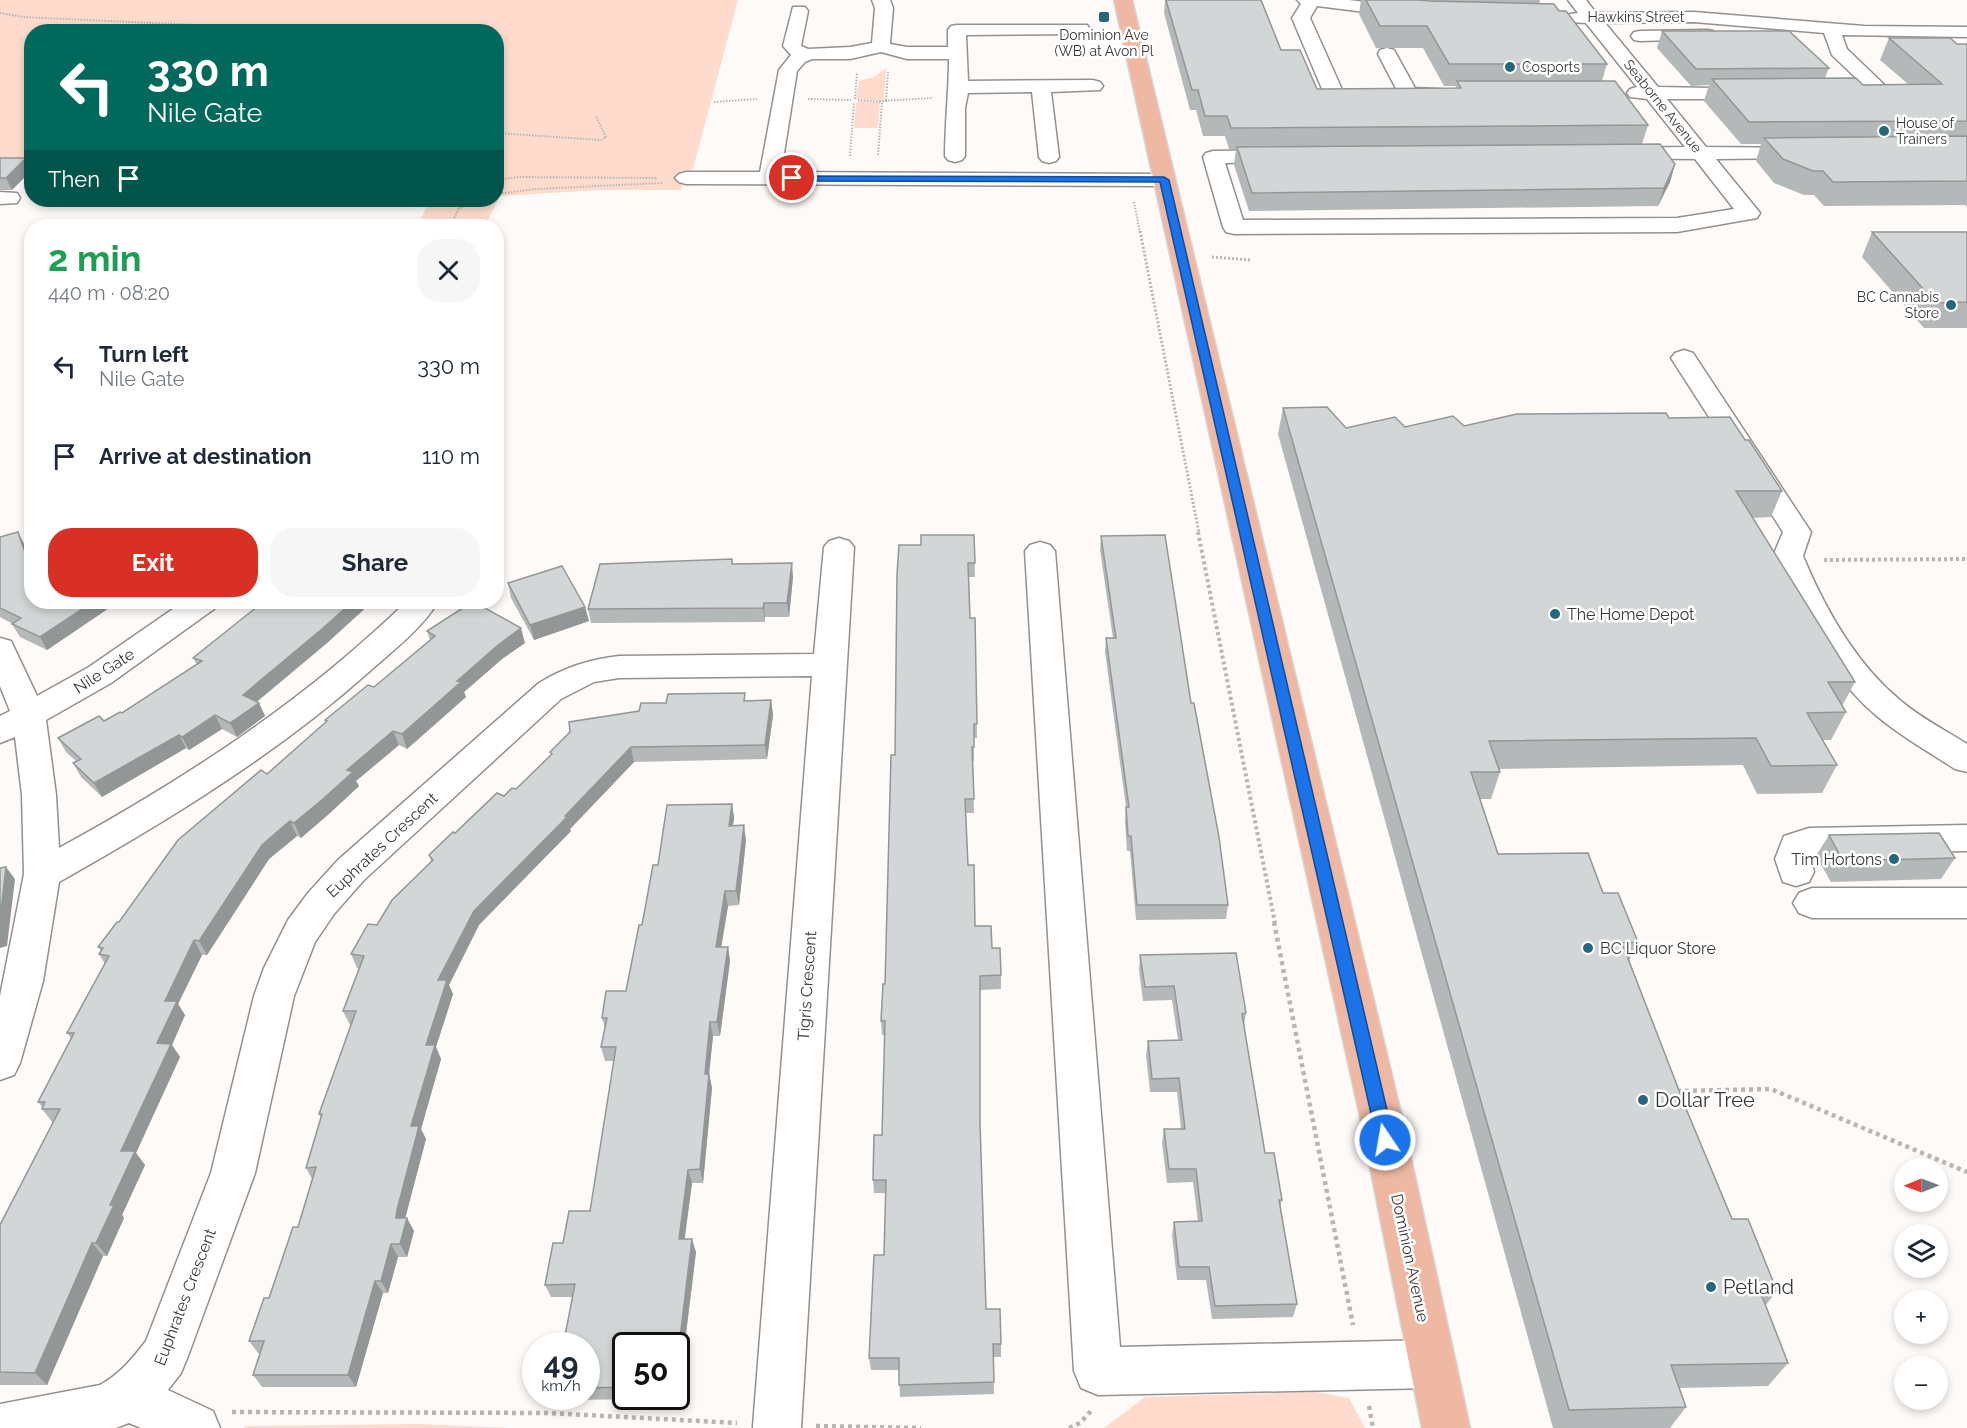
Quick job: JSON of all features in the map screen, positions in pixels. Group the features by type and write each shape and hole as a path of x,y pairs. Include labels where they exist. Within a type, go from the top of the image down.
{"main road":[{"name":"Dominion Avenue","path":"1123,0 1381,1117 1446,1428"}],"street":[{"path":"881,0 884,8 885,55"},
{"path":"1306,0 1426,15"},
{"path":"1312,0 1301,18 1338,103"},
{"name":"Seaborne Avenue","path":"1296,156 1213,157 1234,227 1677,225 1749,213 1577,0"},
{"path":"799,11 792,45 795,50 805,55"},
{"name":"Hawkins Street","path":"1559,18 1694,17 1826,22 1906,33 1967,32"},
{"path":"1826,22 1838,51 1885,95"},
{"path":"955,156 954,108 958,87 957,30 1081,29"},
{"path":"1640,36 1771,35 1794,43"},
{"path":"1838,51 1861,52"},
{"path":"769,178 788,70 793,62 805,55 958,53"},
{"path":"1387,54 1408,94 1465,94"},
{"path":"958,87 1093,86"},
{"path":"1041,87 1049,157"},
{"path":"1615,93 1777,93"},
{"path":"1602,154 1817,152"},
{"path":"686,178 1164,180"},
{"path":"1684,358 1797,532 1788,556 1801,589 1857,676 1888,707 1967,760"},
{"name":"Tigris Crescent","path":"777,1426 839,547"},
{"path":"1040,551 1098,1371 1432,1364"},
{"name":"Nile Gate","path":"14,724 100,675 193,609"},
{"path":"42,874 181,795 238,757 322,696 382,643 416,609"},
{"path":"0,648 14,724 39,795 42,874 24,981 0,1064"},
{"name":"Euphrates Crescent","path":"136,1401 154,1376 164,1356 233,1172 275,996 287,959 327,895 351,870 541,699 573,677 601,669 620,667 829,665"},
{"path":"1967,838 1809,841 1797,846 1793,859 1804,888 1967,903"},
{"path":"0,1428 100,1419 117,1414 136,1401 210,1424"}],"path":[{"path":"0,13 23,17 175,24"},
{"path":"885,55 886,100"},
{"path":"857,156 849,156 858,72"},
{"path":"805,99 881,102 937,98"},
{"path":"714,102 760,99"},
{"path":"872,156 878,156 881,102"},
{"path":"504,135 601,141 606,137 596,116"},
{"path":"504,179 518,177 686,178"},
{"path":"504,193 536,189 654,184 686,178"},
{"path":"1134,199 1373,1428"},
{"path":"454,219 459,208"},
{"path":"1182,257 1232,256 1251,260"},
{"path":"1788,556 1816,560 1967,559"},
{"path":"1672,1091 1771,1089 1967,1172"},
{"path":"210,1424 231,1412 548,1413 777,1426 921,1428"}],"shaded area":[{"path":"0,0 738,0 693,169 686,171 681,190 600,190 504,196 504,24 24,24 24,163 0,163"},
{"path":"886,68 884,99 878,101 856,99 859,81 874,77"},
{"path":"859,101 880,102 878,128 854,128 856,103"},
{"path":"426,207 494,207 488,219 420,219"},
{"path":"1317,1392 1349,1398 1365,1428 1104,1428 1145,1397"},
{"path":"418,1424 511,1428 244,1428 246,1426"}],"building":[{"path":"1166,0 1261,0 1281,50 1300,50 1317,89 1461,88 1457,81 1615,81 1648,125 1231,128 1227,116 1205,116 1198,90 1192,90"},
{"path":"1366,0 1554,4 1559,11 1566,11 1607,64 1449,64 1427,26 1380,26"},
{"path":"1662,31 1789,31 1829,68 1696,69"},
{"path":"1889,38 1950,38 1957,44 1967,44 1967,121 1749,122 1712,79 1856,78 1863,85 1942,84"},
{"path":"1967,136 1967,181 1833,182 1823,171 1813,171 1783,159 1764,138"},
{"path":"1660,144 1675,164 1664,188 1252,193 1237,147"},
{"path":"0,158 24,158 6,178 0,178"},
{"path":"1872,232 1967,232 1967,302 1936,303"},
{"path":"1327,407 1346,428 1395,417 1405,427 1453,416 1464,426 1517,414 1666,413 1669,418 1730,417 1745,440 1749,440 1782,491 1736,491 1855,682 1828,682 1846,712 1807,713 1837,765 1771,766 1756,738 1489,741 1500,772 1471,772 1498,854 1588,853 1603,893 1618,893 1638,942 1622,943 1687,1111 1732,1219 1748,1219 1777,1291 1760,1291 1788,1363 1671,1365 1686,1407 1569,1410 1283,408"},
{"path":"18,532 24,549 24,609 82,609 40,637 12,624 21,618 0,608 0,537"},
{"path":"921,535 974,535 975,563 968,563 970,618 975,618 977,724 974,724 974,747 972,747 974,799 965,799 968,865 974,865 975,926 991,926 992,948 1000,948 1001,975 980,976 980,1123 986,1309 1000,1309 1001,1344 993,1344 994,1382 899,1385 899,1358 869,1358 874,1255 884,1255 886,1180 873,1180 874,1135 882,1135 885,1021 881,1021 883,984 885,984 891,755 895,755 899,545 921,545"},
{"path":"1165,535 1191,703 1194,703 1219,837 1228,905 1137,905 1131,836 1128,836 1126,807 1129,807 1106,638 1116,638 1101,536"},
{"path":"732,559 732,564 792,563 787,603 764,603 763,608 588,609 600,564"},
{"path":"562,566 585,607 530,625 508,583"},
{"path":"254,609 344,609 243,695 259,703 230,723 215,715 182,737 179,735 94,783 73,763 81,759 58,738 99,716 104,721 122,713 202,661 193,658"},
{"path":"461,609 487,609 521,628 457,681 461,682 402,734 393,731 347,770 353,772 323,799 294,823 290,821 262,845 199,941 194,940 165,1001 177,1001 157,1043 171,1044 121,1151 135,1151 110,1205 114,1205 96,1243 92,1243 35,1373 0,1372 0,1225 60,1109 42,1109 45,1102 38,1102 74,1033 67,1033 109,956 99,954 103,948 98,947 119,922 178,840 261,770 267,774 327,721 325,720 368,685 374,687 435,636 427,631"},
{"path":"745,693 744,701 771,700 765,745 631,747 565,816 567,817 474,911 438,980 447,980 426,1045 435,1045 411,1126 419,1126 396,1218 407,1218 400,1244 391,1244 381,1281 375,1281 348,1375 253,1375 264,1341 249,1341 264,1298 269,1298 293,1227 298,1227 316,1167 306,1168 322,1114 319,1114 356,1011 343,1011 364,956 351,954 368,924 377,925 392,900 433,860 429,855 453,832 455,833 497,793 504,796 512,788 516,789 552,754 550,752 570,732 569,722 639,711 641,703 666,703 668,694"},
{"path":"732,804 729,826 744,825 736,891 725,891 716,947 728,947 717,1022 710,1022 705,1074 709,1074 700,1169 688,1170 679,1239 692,1239 681,1332 612,1332 612,1387 600,1388 600,1332 566,1332 575,1284 545,1285 553,1243 563,1243 569,1211 590,1211 616,1047 601,1047 607,1018 602,1018 606,991 626,991 639,925 642,925 653,865 658,865 667,805"},
{"path":"1939,833 1955,858 1843,861 1829,835"},
{"path":"6,867 0,919 0,868"},
{"path":"1236,953 1246,1013 1242,1014 1265,1153 1274,1153 1282,1200 1279,1200 1297,1304 1215,1306 1209,1267 1179,1267 1174,1222 1202,1221 1196,1169 1169,1169 1164,1129 1185,1129 1179,1078 1152,1079 1148,1041 1182,1040 1174,986 1145,987 1140,955"}],"place":[{"name":"Dominion Ave (WB) at Avon Pl","path":"1104,17"},
{"name":"Cosports","path":"1510,67"},
{"name":"House of Trainers","path":"1884,131"},
{"name":"BC Cannabis Store","path":"1951,305"},
{"name":"The Home Depot","path":"1555,614"},
{"name":"Tim Hortons","path":"1894,859"},
{"name":"BC Liquor Store","path":"1588,948"},
{"name":"Dollar Tree","path":"1643,1100"},
{"name":"Petland","path":"1711,1287"}],"route":[{"path":"792,178 1164,180 1385,1140"}]}
